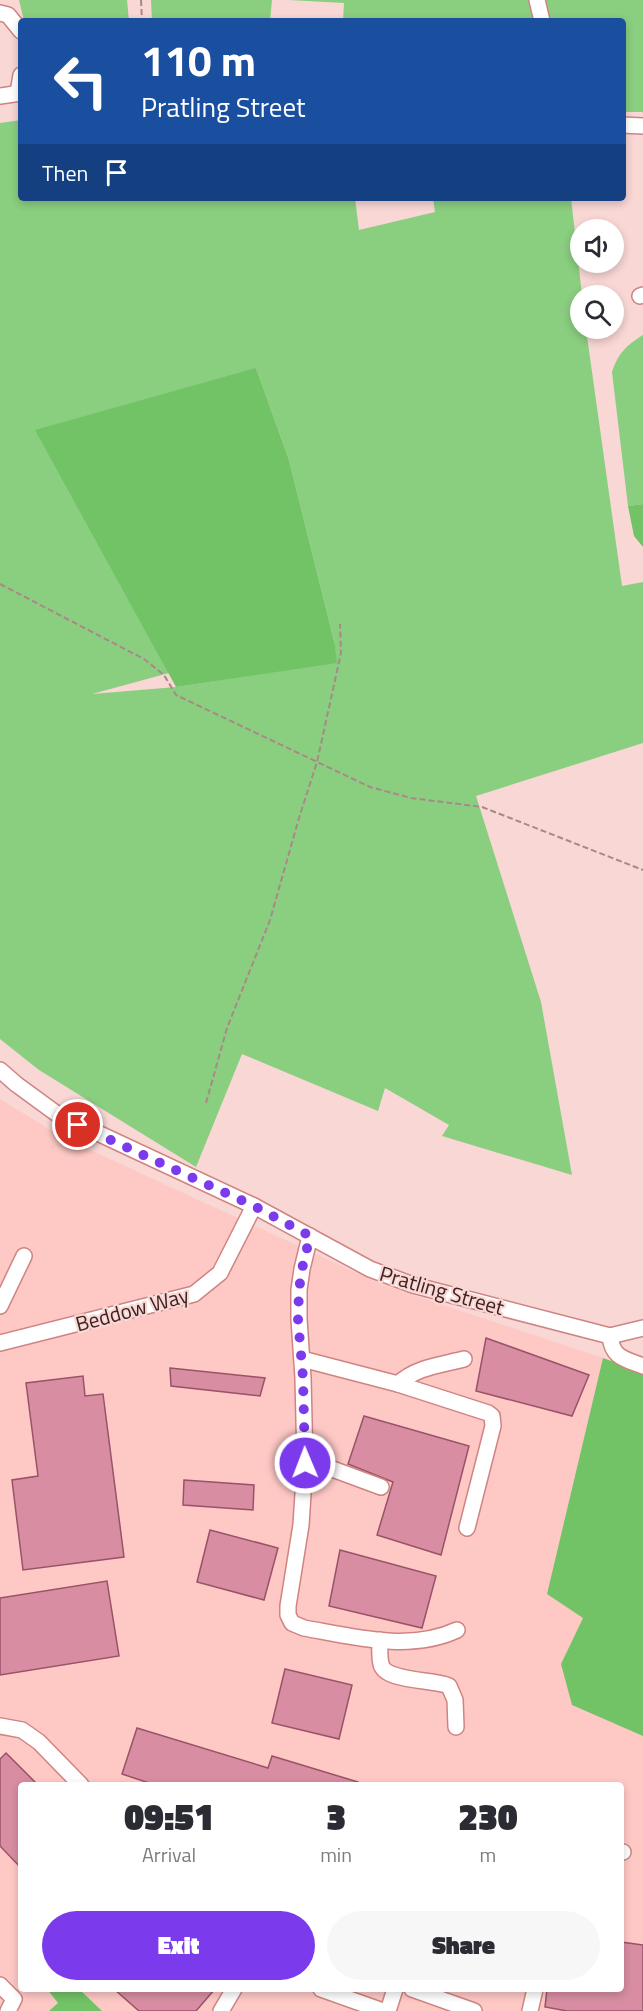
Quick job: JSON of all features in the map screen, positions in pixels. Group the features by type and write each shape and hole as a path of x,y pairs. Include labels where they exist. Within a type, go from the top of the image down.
{"street":[{"path":"537,0 541,18"},
{"path":"0,13 8,15 18,27"},
{"path":"0,96 18,93"},
{"path":"626,125 643,126"},
{"name":"Pratling Street","path":"0,1070 15,1084 57,1114 254,1206 370,1269 413,1285 610,1336 643,1328"},
{"name":"Beddow Way","path":"0,1343 194,1293 220,1273 254,1206"},
{"path":"310,1236 302,1269 298,1319 302,1359 305,1463 301,1525 288,1596 288,1615 292,1623 304,1628 380,1640 412,1641 441,1638 458,1630"},
{"path":"0,1306 24,1256"},
{"path":"610,1336 611,1348 614,1352 622,1358 643,1366"},
{"path":"302,1359 398,1384 492,1416 493,1426 467,1528"},
{"path":"398,1384 417,1371 464,1359"},
{"path":"305,1463 327,1467 381,1487"},
{"path":"380,1640 381,1664 384,1671 392,1676 433,1681 449,1686 456,1700 456,1727"},
{"path":"0,1726 22,1730 39,1742 78,1782"},
{"path":"0,1985 14,1999 8,2011"},
{"path":"221,2011 232,1992"},
{"path":"330,1992 385,2011 394,1992"},
{"path":"421,1992 470,2009"},
{"path":"530,2011 534,1992"}],"path":[{"path":"141,0 142,18"},
{"path":"0,584 144,659 164,675 176,695 370,787 411,798 482,807 643,870"},
{"path":"206,1103 227,1028 270,921 317,762 341,653 340,624"}],"shaded area":[{"path":"0,1099 60,1136 383,1285 603,1358 547,1594 583,1618 643,1688 643,2011 102,2011 82,1992 624,1992 624,1782 18,1782 18,1992 50,1992 59,2003 49,2011 0,2011"}],"green space":[{"path":"19,0 127,0 129,18 23,18"},
{"path":"151,0 272,0 270,18 152,18"},
{"path":"289,0 530,0 534,18 343,18 344,3"},
{"path":"545,0 643,0 643,112 626,112 626,18 549,18"},
{"path":"18,120 18,201 355,201 359,230 435,212 433,201 571,201 573,219 570,219 570,273 580,273 581,285 570,285 570,339 587,339 622,586 643,582 643,743 476,796 541,1002 572,1175 442,1136 449,1125 385,1088 378,1111 242,1054 196,1167 39,1070 0,1039 0,123","holes":["256,368 289,460 335,645 336,662 176,687 92,694 169,673"]},
{"path":"643,335 643,504 628,506 612,372 624,350"},
{"path":"256,368 289,460 335,645 337,663 176,687 35,430"},
{"path":"643,504 643,547 634,536 628,506"},
{"path":"603,1358 643,1372 643,1736 572,1705 561,1664 583,1618 547,1594"},
{"path":"49,1992 82,1992 102,2011 49,2011 58,2003"}],"building":[{"path":"486,1338 589,1375 572,1416 476,1391"},
{"path":"170,1368 265,1378 260,1396 171,1386"},
{"path":"83,1376 85,1396 103,1394 124,1557 23,1570 12,1480 38,1476 26,1383"},
{"path":"364,1416 469,1446 441,1555 377,1535 393,1482 348,1464"},
{"path":"184,1480 254,1485 253,1510 183,1505"},
{"path":"210,1530 278,1548 264,1600 197,1582"},
{"path":"340,1550 436,1576 422,1628 329,1606"},
{"path":"107,1581 119,1656 0,1675 0,1598"},
{"path":"285,1669 352,1685 339,1739 272,1723"},
{"path":"137,1728 268,1768 272,1756 358,1782 146,1782 122,1774"},
{"path":"6,1753 35,1782 18,1782 18,1865 0,1846 0,1759"},
{"path":"624,1942 643,1945 643,2011 567,2011 545,2007 547,1992 624,1992"},
{"path":"117,1992 212,1992 196,2011 139,2011"}],"route":[{"path":"78,1125 254,1206 310,1236 302,1269 298,1319 303,1378 305,1463"}]}
